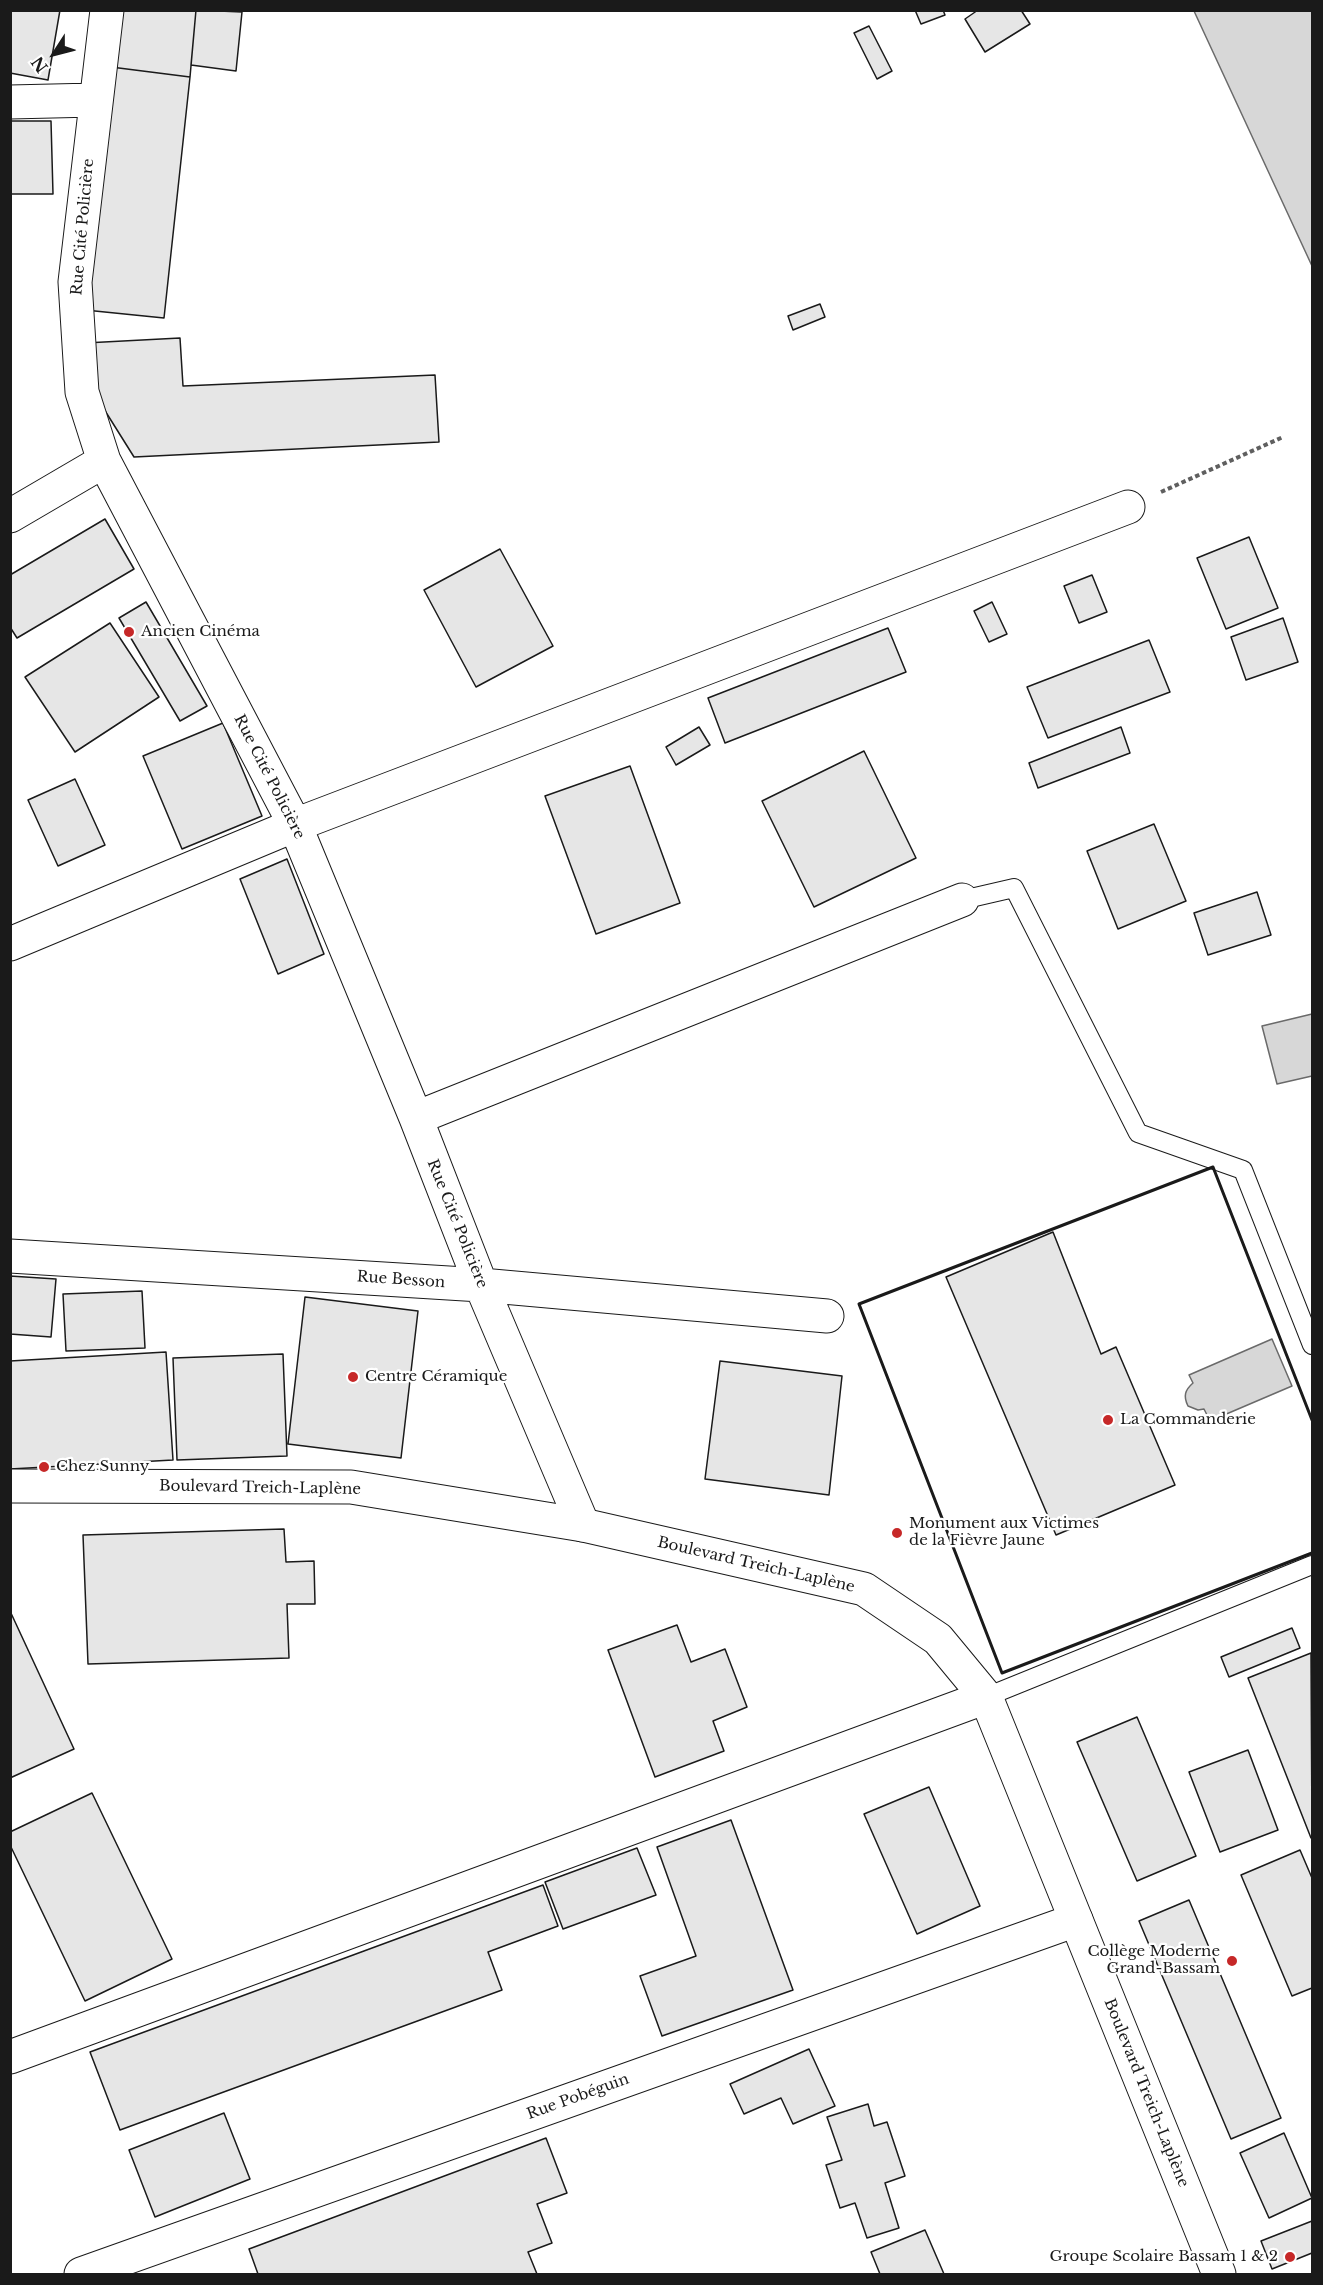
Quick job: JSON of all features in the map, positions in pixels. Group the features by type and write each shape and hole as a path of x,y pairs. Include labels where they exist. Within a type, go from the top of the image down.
{"street":[{"name":"Rue Cité Policière","path":"107,10 75,282 82,392 104,460 295,825 416,1119 481,1285 583,1525"},
{"path":"10,102 95,100"},
{"path":"10,516 104,460"},
{"path":"10,944 295,825 1128,507"},
{"path":"416,1119 963,900"},
{"name":"Rue Besson","path":"10,1256 481,1285 827,1316"},
{"name":"Boulevard Treich-Laplène","path":"10,1486 351,1487 583,1525 864,1589 938,1639 986,1697 1219,2274"},
{"path":"10,2057 986,1697"},
{"name":"Rue Pobéguin","path":"81,2274 1076,1920"}],"lane":[{"path":"963,900 1014,888 1138,1133 1243,1170 1312,1345"},
{"path":"986,1697 1312,1565"}],"path":[{"path":"1128,507 1283,437"}],"shaded area":[{"path":"1194,11 1312,11 1312,266"},
{"path":"1312,1014 1312,1076 1277,1084 1262,1026"},
{"path":"1272,1339 1292,1386 1210,1421 1204,1409 1198,1410 1188,1406 1186,1393 1193,1383 1189,1375"}],"building":[{"path":"10,10 60,10 48,80 10,73"},
{"path":"117,10 196,10 190,77 111,67"},
{"path":"196,10 242,12 236,71 191,65"},
{"path":"915,10 943,10 945,15 921,24"},
{"path":"978,10 1021,10 1030,24 985,52 965,19"},
{"path":"869,26 892,71 877,79 854,33"},
{"path":"111,67 190,77 164,318 85,310"},
{"path":"10,121 51,121 53,194 10,194"},
{"path":"820,304 825,317 793,330 788,316"},
{"path":"180,338 183,386 435,375 439,442 134,457 87,382 85,343"},
{"path":"105,519 134,569 17,638 10,627 10,575"},
{"path":"1249,537 1278,608 1226,629 1197,558"},
{"path":"500,549 553,646 476,687 424,590"},
{"path":"1092,575 1107,612 1079,623 1064,586"},
{"path":"146,602 207,706 180,721 119,618"},
{"path":"992,602 1007,634 989,642 974,611"},
{"path":"1283,618 1298,662 1246,680 1231,637"},
{"path":"110,623 159,697 75,752 25,677"},
{"path":"888,628 906,672 725,743 708,698"},
{"path":"1149,640 1170,692 1048,738 1027,687"},
{"path":"223,723 262,816 182,849 143,756"},
{"path":"699,727 710,745 676,765 666,747"},
{"path":"1121,727 1130,753 1038,788 1029,763"},
{"path":"864,751 916,858 814,907 762,801"},
{"path":"630,766 680,903 596,934 545,796"},
{"path":"75,779 105,845 58,866 28,800"},
{"path":"1154,824 1186,901 1118,929 1087,851"},
{"path":"287,859 324,954 278,974 240,879"},
{"path":"1257,892 1271,935 1208,955 1194,913"},
{"path":"1053,1232 1101,1354 1116,1347 1175,1485 1056,1535 946,1277"},
{"path":"10,1276 56,1279 51,1337 10,1334"},
{"path":"142,1291 145,1348 66,1351 63,1294"},
{"name":"Centre Céramique","path":"305,1297 418,1311 401,1458 288,1444"},
{"path":"166,1352 173,1460 10,1469 10,1361"},
{"path":"283,1354 287,1456 177,1460 173,1358"},
{"path":"720,1361 842,1376 829,1495 705,1479"},
{"path":"284,1529 286,1562 314,1561 315,1604 287,1604 289,1658 88,1664 83,1535"},
{"path":"10,1611 74,1749 10,1778"},
{"path":"677,1625 691,1662 725,1649 747,1707 713,1721 724,1751 655,1777 608,1650"},
{"path":"1292,1628 1300,1648 1229,1677 1221,1657"},
{"path":"1311,1653 1312,1838 1248,1678"},
{"path":"1137,1717 1196,1856 1137,1881 1077,1742"},
{"path":"1248,1750 1278,1830 1220,1852 1189,1772"},
{"path":"929,1787 980,1906 917,1934 864,1814"},
{"path":"92,1793 172,1959 85,2001 10,1845 10,1832"},
{"path":"731,1820 793,1990 662,2036 640,1976 696,1956 657,1847"},
{"path":"637,1848 656,1895 563,1929 545,1882"},
{"path":"1300,1850 1312,1878 1312,1988 1292,1996 1241,1875"},
{"path":"543,1885 558,1926 488,1952 502,1990 120,2130 90,2052"},
{"path":"1189,1900 1281,2118 1231,2139 1139,1921"},
{"path":"809,2049 835,2106 793,2124 781,2098 744,2114 730,2084"},
{"path":"868,2104 874,2126 887,2122 905,2176 885,2183 899,2228 867,2238 855,2203 840,2208 826,2165 842,2160 827,2117"},
{"path":"224,2113 250,2179 155,2217 129,2150"},
{"path":"1284,2133 1312,2198 1269,2218 1240,2153"},
{"path":"546,2138 567,2193 537,2204 552,2243 528,2252 537,2274 258,2274 249,2249"},
{"name":"Groupe Scolaire Bassam 1 & 2","path":"1312,2221 1312,2253 1272,2269 1261,2241"},
{"path":"925,2230 944,2274 880,2274 871,2252"}],"wall":[{"path":"1312,1420 1213,1167 859,1304 1002,1673 1312,1553"}],"place":[{"name":"Ancien Cinéma","path":"129,632"},
{"name":"Centre Céramique","path":"353,1377"},
{"name":"La Commanderie","path":"1108,1420"},
{"name":"Chez Sunny","path":"44,1467"},
{"name":"Monument aux Victimes de la Fièvre Jaune","path":"897,1533"},
{"name":"Collège Moderne Grand-Bassam","path":"1232,1961"},
{"name":"Groupe Scolaire Bassam 1 & 2","path":"1290,2257"}]}
